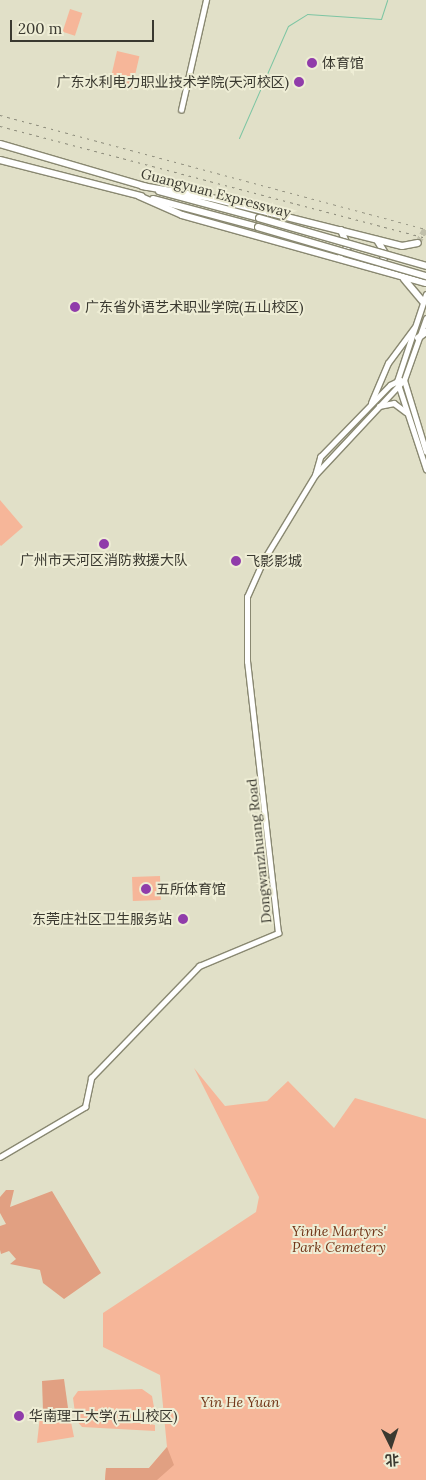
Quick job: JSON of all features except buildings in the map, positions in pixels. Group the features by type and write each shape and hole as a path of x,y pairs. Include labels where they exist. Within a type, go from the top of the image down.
{"highway":[{"name":"Guangyuan Expressway","path":"0,144 426,266"},
{"name":"Guangyuan Expressway","path":"0,160 258,227 426,275"},
{"path":"142,186 341,229 402,246 418,243"},
{"path":"139,196 182,215 426,283"},
{"path":"332,256 348,247 341,229"},
{"path":"368,266 386,259 376,239"},
{"path":"396,274 426,275"},
{"path":"396,274 413,285 423,302"},
{"path":"418,338 426,332"}],"main road":[{"path":"426,294 397,383 426,469"},
{"path":"426,318 404,380 426,452"}],"street":[{"path":"181,110 206,0"},
{"path":"369,408 388,363 416,324"},
{"path":"397,383 404,380"},
{"name":"Dongwanzhuang Road","path":"0,1157 85,1107 91,1078 199,966 278,932 247,662 245,610 257,571 315,475 359,432 397,383"},
{"name":"Dongwanzhuang Road","path":"315,475 320,457 397,383"},
{"path":"377,407 394,403 406,412"}],"green space":[{"path":"70,9 82,13 75,36 63,32"},
{"path":"117,51 139,56 132,89 109,84"},
{"path":"0,500 23,527 1,546 0,545"},
{"name":"五所体育馆","path":"160,876 161,900 133,901 132,877"},
{"name":"Yinhe Martyrs' Park Cemetery","path":"194,1068 225,1106 267,1101 288,1081 334,1128 355,1098 426,1119 426,1480 105,1480 106,1468 149,1468 167,1447 160,1375 103,1347 103,1313 256,1212 259,1197"},
{"path":"142,1389 152,1396 155,1413 150,1424 155,1425 155,1431 82,1427 76,1420 73,1398 78,1391"},
{"path":"69,1412 74,1437 37,1443 40,1416"}],"shaded area":[{"path":"6,1190 14,1190 10,1207 52,1191 101,1273 64,1299 43,1283 40,1270 10,1264 16,1259 9,1251 1,1254 0,1250 0,1226 6,1224 0,1213 0,1197"},
{"path":"64,1379 68,1408 43,1411 42,1381"},
{"path":"167,1447 174,1465 157,1480 105,1480 106,1468 149,1468"}],"waterway":[{"path":"239,138 288,26 307,14 381,19 387,0"}],"tunnel":[{"path":"418,243 426,228"}],"railway":[{"path":"0,115 426,229"},
{"path":"0,126 426,238"}],"place":[{"name":"体育馆","path":"312,63"},
{"name":"广东水利电力职业技术学院(天河校区)","path":"299,82"},
{"name":"广东省外语艺术职业学院(五山校区)","path":"75,307"},
{"name":"广州市天河区消防救援大队","path":"104,544"},
{"name":"飞影影城","path":"236,561"},
{"name":"五所体育馆","path":"146,889"},
{"name":"东莞庄社区卫生服务站","path":"183,919"},
{"name":"华南理工大学(五山校区)","path":"19,1416"}],"park label":[{"name":"Yin He Yuan","path":"240,1402"}]}
